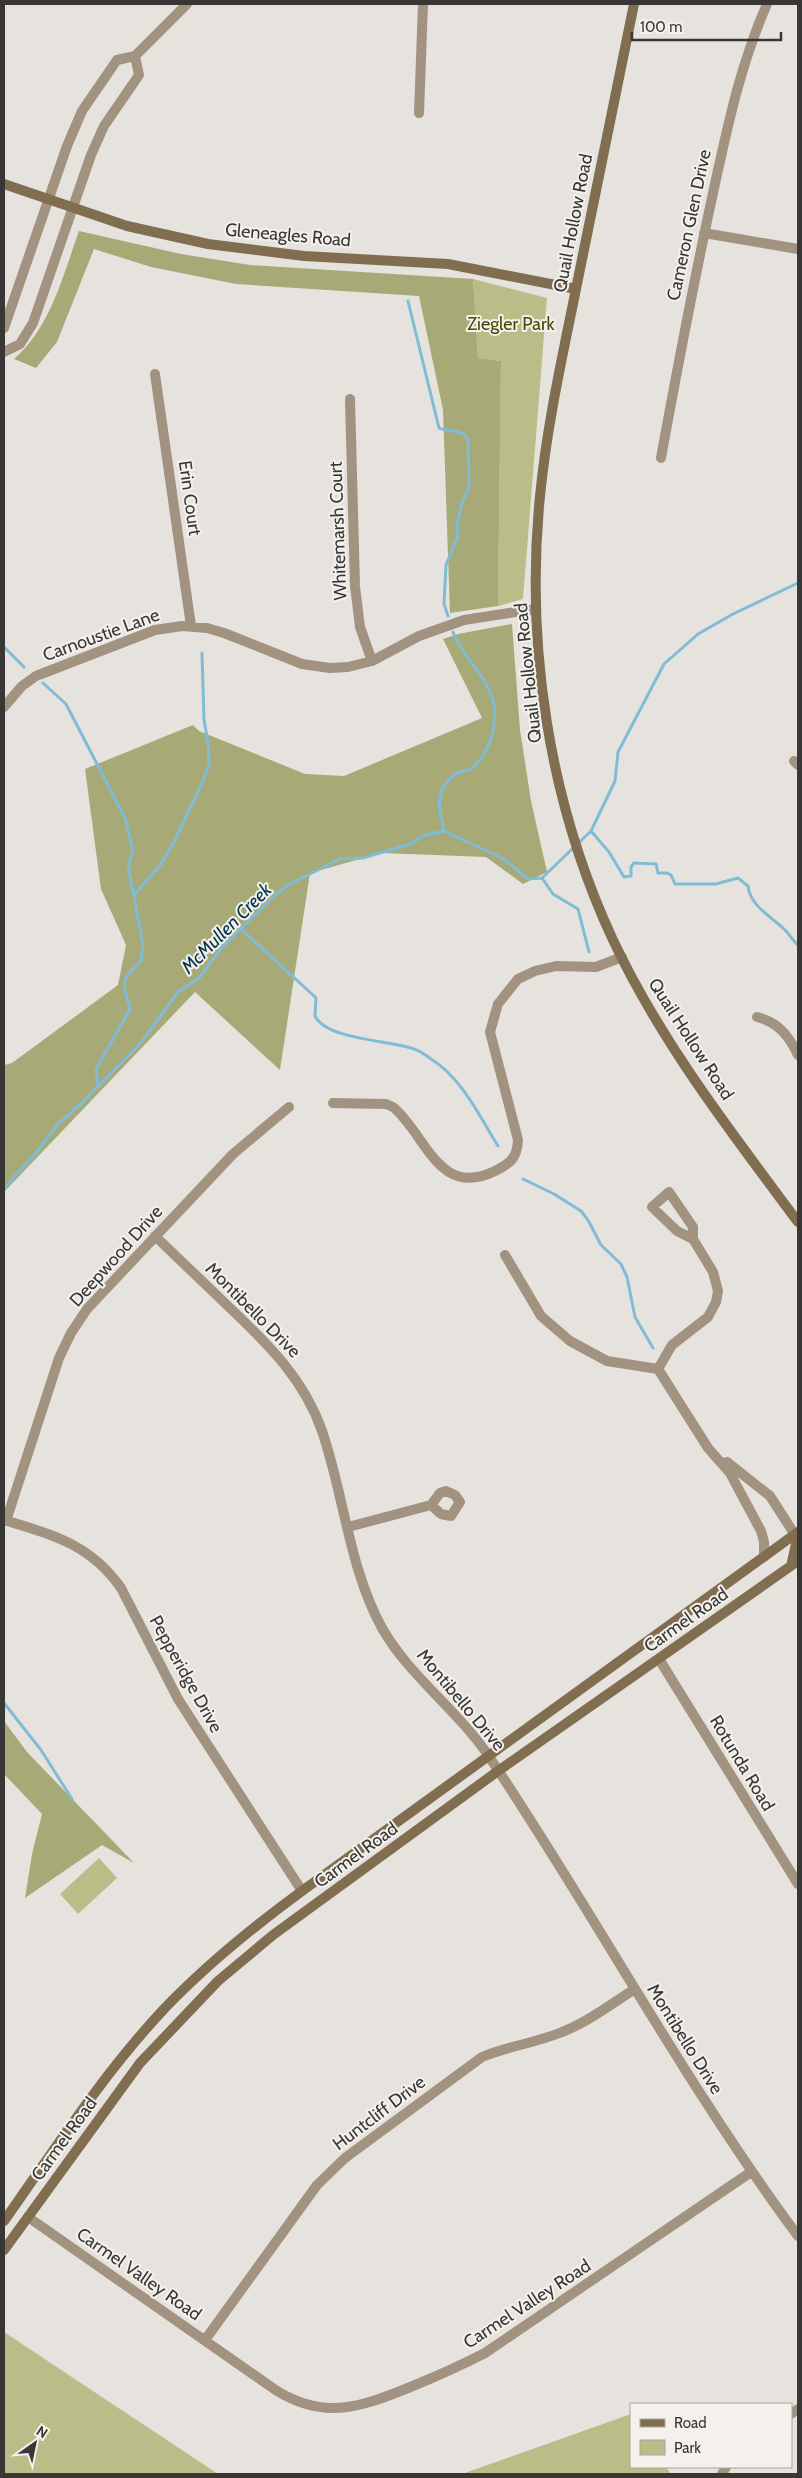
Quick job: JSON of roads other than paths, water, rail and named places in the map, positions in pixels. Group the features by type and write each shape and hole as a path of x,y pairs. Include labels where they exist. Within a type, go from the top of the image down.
{"main road":[{"name":"Quail Hollow Road","path":"634,4 554,398 543,466 538,518 535,609 547,720 556,769 580,857 622,957 664,1032 701,1088 798,1222"},
{"name":"Gleneagles Road","path":"4,184 72,209 161,234 234,248 304,256 448,264 576,289"},
{"name":"Carmel Road","path":"4,2221 106,2077 164,2010 223,1953 302,1891 796,1534"},
{"path":"796,1534 796,1565"},
{"name":"Carmel Road","path":"4,2250 140,2063 218,1981 273,1934 498,1771 796,1565"}],"street":[{"path":"4,328 67,146 82,111 117,60 135,56 187,4"},
{"path":"419,113 423,4"},
{"name":"Cameron Glen Drive","path":"661,458 682,338 740,74 767,4"},
{"path":"4,352 20,344 33,324 91,155 104,126 139,75 135,56"},
{"path":"704,233 798,249"},
{"name":"Erin Court","path":"155,374 192,626"},
{"name":"Whitemarsh Court","path":"350,399 356,595 360,627 372,660"},
{"name":"Carnoustie Lane","path":"4,707 22,686 47,672 155,630 192,626 224,633 281,657 310,666 330,668 348,667 372,660 420,636 464,620 535,609"},
{"path":"333,1103 386,1104 393,1107 432,1158 450,1173 481,1177 510,1164 517,1153 518,1140 490,1032 498,1004 518,980 535,970 556,966 596,967 622,957"},
{"path":"756,1017 774,1024 784,1032 798,1055"},
{"name":"Deepwood Drive","path":"5,1521 59,1358 71,1333 99,1295 233,1154 289,1107"},
{"path":"694,1239 677,1231 652,1207 669,1192 693,1227 694,1239 714,1272 718,1291 716,1302 708,1317 672,1345 658,1369 658,1373 708,1448 730,1473 761,1531 764,1542 764,1557"},
{"name":"Montibello Drive","path":"155,1236 269,1345 298,1382 322,1430 369,1597 383,1629 396,1648 454,1712 489,1756 751,2172 798,2236"},
{"path":"504,1255 542,1316 570,1341 607,1360 658,1369"},
{"path":"708,1448 770,1496 796,1534"},
{"path":"348,1526 431,1505"},
{"name":"Pepperidge Drive","path":"5,1521 75,1544 90,1554 111,1573 122,1588 178,1699 302,1891"},
{"name":"Rotunda Road","path":"659,1658 798,1884"},
{"name":"Huntcliff Drive","path":"205,2340 310,2192 345,2158 482,2057 499,2050 543,2039 564,2031 635,1989"},
{"name":"Carmel Valley Road","path":"28,2217 277,2391 301,2403 318,2407 337,2408 372,2402 458,2367 498,2345 751,2172"}],"waterway":[{"path":"408,301 439,428 460,432 464,434 468,441 469,487 461,505 457,526 458,535 446,565 444,604 448,616"},
{"name":"McMullen Creek","path":"4,1188 35,1154 58,1124 81,1104 139,1045 178,992 199,978 222,947 275,895 290,884 340,859 363,858 410,844 425,835 444,831 504,859 528,879 542,878 591,831 615,781 618,752 664,664 698,634 733,614 798,583"},
{"path":"444,831 439,805 442,790 455,774 470,769 478,762 488,747 495,718 495,709 490,691 462,650 453,632"},
{"path":"4,647 24,667"},
{"path":"134,895 161,864 175,840 209,765 208,742 204,720 202,653"},
{"path":"43,683 66,704 126,820 133,851 128,865 143,945 141,961 126,977 124,987 130,1009 96,1069 98,1086"},
{"path":"591,831 609,852 624,877 631,876 631,867 634,863 656,864 658,873 671,875 675,884 716,884 738,878 748,886 753,899 762,911 785,930 798,945"},
{"path":"542,878 553,894 578,909 589,952"},
{"path":"240,928 316,998 315,1016 322,1024 345,1035 414,1049 442,1067 452,1076 469,1098 498,1146"},
{"path":"523,1179 554,1194 581,1211 588,1220 601,1245 621,1264 627,1277 635,1317 653,1348"},
{"path":"4,1703 41,1750 72,1799"}],"park label":[{"name":"Ziegler Park","path":"511,324"}]}
